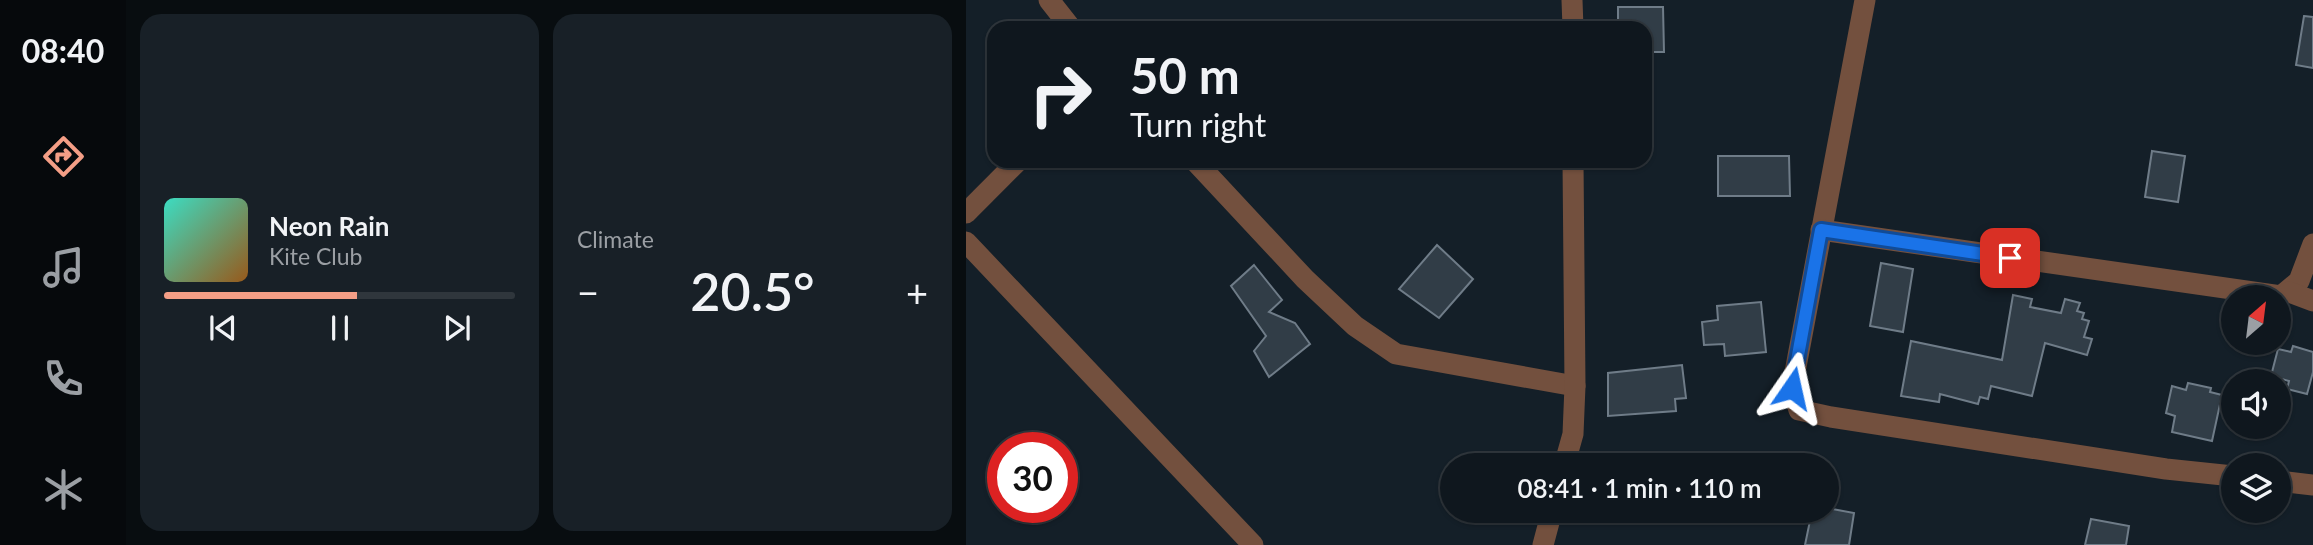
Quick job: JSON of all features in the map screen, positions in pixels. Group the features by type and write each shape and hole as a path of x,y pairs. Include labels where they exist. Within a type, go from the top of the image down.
{"street":[{"path":"1049,0 1066,21"},
{"path":"1573,0 1573,21"},
{"path":"1865,0 1792,388 1800,410 2139,465 2221,475"},
{"path":"966,213 1011,168"},
{"path":"1202,168 1305,279 1355,326 1396,354 1575,387"},
{"path":"1568,453 1573,434 1575,387 1573,168"},
{"path":"1821,230 2221,287"},
{"path":"966,242 1253,545"},
{"path":"2291,290 2299,281 2313,244"},
{"path":"2291,293 2313,301"},
{"path":"2291,482 2313,485"},
{"path":"1542,545 1548,523"}],"building":[{"path":"1618,7 1663,7 1664,52 1652,52 1652,21 1618,21"},
{"path":"2304,16 2313,17 2313,68 2296,65"},
{"path":"2152,151 2185,156 2178,202 2145,197"},
{"path":"1718,156 1789,156 1790,196 1718,196"},
{"path":"1437,245 1473,279 1439,318 1399,289"},
{"path":"1881,263 1913,269 1903,332 1870,326"},
{"path":"1254,265 1282,300 1269,312 1295,323 1310,344 1269,377 1254,351 1266,336 1231,286"},
{"path":"2013,295 2032,299 2030,307 2061,313 2065,299 2080,303 2077,311 2084,313 2082,319 2089,321 2084,337 2092,339 2087,355 2045,343 2032,396 1991,386 1988,399 1980,397 1978,404 1940,394 1939,402 1901,396 1911,341 2002,360"},
{"path":"1761,302 1766,352 1725,356 1724,344 1704,345 1702,322 1718,320 1717,306"},
{"path":"2293,346 2313,352 2313,372 2307,394 2291,390 2291,369 2273,369 2276,355 2291,355"},
{"path":"1682,365 1686,398 1675,399 1676,411 1608,416 1608,373"},
{"path":"2188,383 2211,388 2210,392 2221,395 2212,441 2172,432 2175,416 2166,413 2172,386 2186,390"},
{"path":"1839,510 1854,513 1849,545 1805,545 1810,523 1839,523"},
{"path":"2091,519 2129,526 2126,545 2085,545"}],"route":[{"path":"1792,388 1821,230 2010,258"}]}
